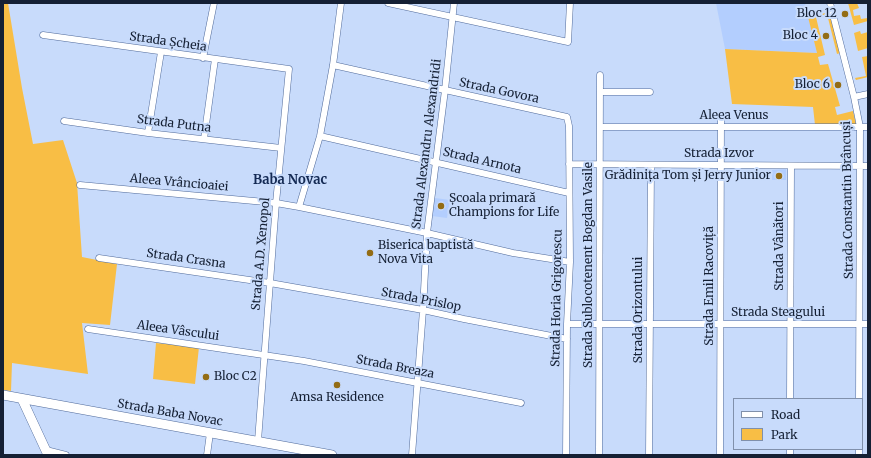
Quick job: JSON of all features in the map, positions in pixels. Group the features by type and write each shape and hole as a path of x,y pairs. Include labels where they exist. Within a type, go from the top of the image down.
{"main road":[{"name":"Strada Baba Novac","path":"3,395 332,455"},
{"path":"22,399 47,453"}],"street":[{"path":"203,58 214,3"},
{"path":"299,207 320,136 333,65 341,3"},
{"path":"388,3 568,42 570,3"},
{"name":"Strada Alexandru Alexandridi","path":"412,455 427,233 445,90 454,3"},
{"name":"Strada Constantin Brâncuși","path":"830,3 854,97 860,127 859,398"},
{"name":"Strada Șcheia","path":"43,35 289,69"},
{"path":"148,133 161,52"},
{"path":"204,139 215,59"},
{"name":"Strada Govora","path":"333,65 567,117"},
{"name":"Strada A.D. Xenopol","path":"258,442 276,203 289,69"},
{"name":"Strada Sublocotenent Bogdan Vasile","path":"599,455 600,75"},
{"path":"600,92 650,92"},
{"path":"854,97 868,94"},
{"name":"Strada Horia Grigorescu","path":"566,455 567,339 570,262 569,126 567,117"},
{"name":"Strada Emil Racoviță","path":"720,455 721,117"},
{"name":"Strada Putna","path":"64,121 148,133 281,148"},
{"name":"Aleea Venus","path":"600,127 868,127"},
{"name":"Strada Arnota","path":"320,136 569,192"},
{"name":"Strada Izvor","path":"569,164 868,166"},
{"name":"Strada Orizontului","path":"649,455 651,165"},
{"name":"Strada Vânători","path":"790,398 791,166"},
{"name":"Aleea Vrâncioaiei","path":"80,185 276,203 427,233 513,253 570,262"},
{"name":"Strada Crasna","path":"99,258 270,283"},
{"name":"Strada Prislop","path":"270,283 423,310 464,320 567,339"},
{"name":"Strada Steagului","path":"568,324 868,324"},
{"name":"Aleea Vâscului","path":"88,329 264,355"},
{"name":"Strada Breaza","path":"264,355 304,361 521,403"},
{"path":"207,455 210,433"},
{"path":"47,453 66,455"}],"shaded area":[{"path":"716,3 805,3 817,53 725,49"},
{"name":"Grădinița Tom și Jerry Junior","path":"786,169 786,180 772,180 772,170"},
{"name":"Școala primară Champions for Life","path":"435,198 450,200 447,218 432,216"}],"green space":[{"path":"3,3 8,3 33,144 63,140 77,183 82,257 117,264 110,325 82,323 88,374 12,363 11,391 3,390"},
{"path":"848,3 857,3 859,8 853,10 854,16 860,15 861,19 868,18 868,21 854,25"},
{"path":"830,12 840,53 837,54 827,14 816,17 825,55 818,57 820,65 828,64 840,106 835,107 837,115 853,111 856,124 815,125 813,107 732,104 725,49 817,53 808,17"},
{"path":"860,31 861,34 868,32 868,48 858,51 854,33"},
{"path":"868,56 868,77 856,80 855,78 866,76 862,57"},
{"path":"156,343 199,347 195,384 153,379"}],"place":[{"name":"Bloc 12","path":"845,14"},
{"name":"Bloc 4","path":"826,36"},
{"name":"Bloc 6","path":"838,85"},
{"name":"Grădinița Tom și Jerry Junior","path":"779,176"},
{"name":"Școala primară Champions for Life","path":"441,206"},
{"name":"Biserica baptistă Nova Vita","path":"370,253"},
{"name":"Bloc C2","path":"206,377"},
{"name":"Amsa Residence","path":"337,385"}],"district":[{"name":"Baba Novac","path":"290,180"}]}
